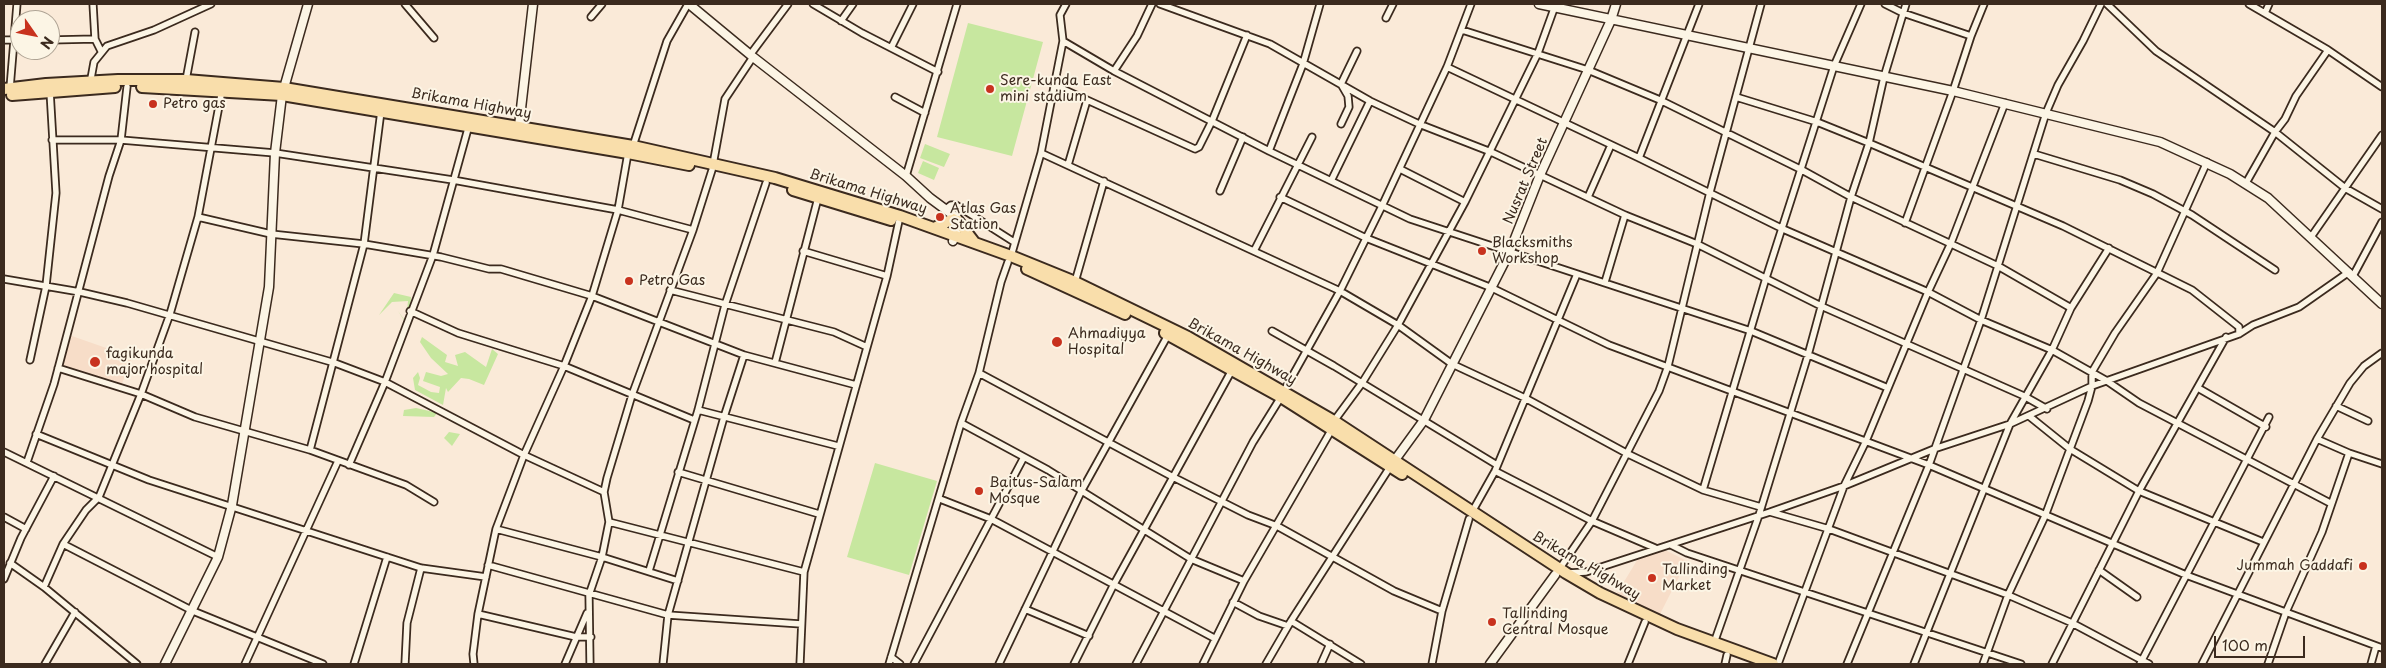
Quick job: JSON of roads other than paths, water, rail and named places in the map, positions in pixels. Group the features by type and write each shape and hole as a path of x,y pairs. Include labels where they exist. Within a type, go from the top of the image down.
{"highway":[{"name":"Brikama Highway","path":"6,91 186,80 283,91 519,126 817,190 1075,282 1188,337 1333,425 1617,609 1726,660 1754,664"},
{"name":"Brikama Highway","path":"6,91 50,91 90,85 283,91 381,111 631,150"},
{"name":"Brikama Highway","path":"712,166 818,198 934,228 951,237 975,243 1168,335 1232,370 1282,394"},
{"path":"934,228 955,219 975,243"},
{"name":"Brikama Highway","path":"1560,573 1632,609 1714,643 1773,664"}],"street":[{"path":"93,4 94,39 101,51"},
{"path":"90,85 94,62 101,51 114,43 154,30 211,4"},
{"path":"165,664 193,611 218,557 232,505 269,287 275,153 283,91 308,4"},
{"path":"404,4 434,38"},
{"path":"591,17 602,4"},
{"path":"474,664 473,654 478,614 496,529 524,454 564,366 592,296 618,210 631,150 667,41 688,4 946,209 955,219 951,237"},
{"path":"590,664 589,595 602,557 609,522 604,492 632,395 693,230 712,166 725,99 788,4"},
{"path":"813,4 841,21 938,72"},
{"path":"841,21 853,4"},
{"path":"891,48 913,4"},
{"path":"906,176 957,4"},
{"path":"889,664 940,499 961,423 979,373 1001,282 1041,153 1063,41 1060,15 1066,4"},
{"path":"1114,71 1138,36 1152,4"},
{"path":"1160,4 1270,44 1370,101 1419,124 1491,152 1625,215 1697,244 1821,306 2024,396 2047,409"},
{"path":"1269,151 1303,64 1320,4"},
{"path":"1386,18 1393,4"},
{"path":"1136,664 1253,442 1340,291 1400,170 1462,30 1471,4"},
{"path":"1538,4 1555,5 1611,20 1953,91 2144,136 2206,162 2246,183 2274,203 2382,304"},
{"name":"Nusrat Street","path":"1392,464 1424,420 1492,288 1510,251 1540,175 1611,20 1616,4"},
{"path":"1639,158 1699,4"},
{"path":"1490,664 1560,573 1592,521 1659,391 1668,366 1710,192 1761,4"},
{"path":"1703,490 1766,278 1834,66 1861,4"},
{"path":"1885,4 1903,13 1971,36"},
{"path":"1714,643 1759,514 1808,355 1850,197 1870,143 1884,77 1906,4"},
{"path":"1905,223 1984,4"},
{"path":"1847,664 1891,553 1929,465 1981,320 2046,113 2058,85 2101,4"},
{"path":"2107,4 2156,51 2274,132 2345,188 2382,209"},
{"path":"2249,4 2328,50 2382,87"},
{"path":"2265,13 2269,4"},
{"path":"519,126 531,5"},
{"path":"1203,664 1214,638 1244,581 1333,425 1398,325 1430,264 1450,232 1538,53 1555,5"},
{"path":"1462,30 1588,70 1660,100 1802,170 1850,197 1998,266 2071,308"},
{"path":"186,80 195,32"},
{"path":"1054,85 1193,149 1199,147 1212,121 1247,35"},
{"path":"60,40 94,39"},
{"path":"1063,41 1114,71 1269,151 1410,219 1751,331 1888,388"},
{"path":"2246,183 2274,132 2285,119 2296,96 2328,50"},
{"path":"1341,84 1357,51"},
{"path":"6,91 10,57"},
{"path":"1446,67 1515,98 1834,253 1928,292 1981,320 2052,350 2092,372 2139,402 2330,503"},
{"path":"1341,84 1348,96 1349,107 1342,124"},
{"path":"27,462 54,384 80,292 109,176 121,140 127,87"},
{"path":"44,587 63,544 86,510 99,497 141,394 170,314 198,217 222,90"},
{"path":"30,360 46,286 56,193 50,91"},
{"path":"1736,96 1816,122 1870,143 2109,248 2192,290 2239,327 2239,334"},
{"path":"895,97 925,113"},
{"path":"1068,165 1087,100"},
{"path":"1331,181 1370,101"},
{"path":"1778,664 1844,486 1866,441 1928,292 1951,243 1974,188 2005,103"},
{"path":"310,450 335,363 364,244 381,111"},
{"path":"349,465 385,382 410,311 433,255 469,125"},
{"path":"2310,237 2382,135"},
{"path":"1220,191 1243,137"},
{"path":"1254,250 1280,196 1312,137"},
{"path":"52,140 121,140 275,153 453,180 618,210 693,230"},
{"path":"1588,197 1611,145"},
{"path":"1041,153 1340,291 1398,325 1452,364 1525,398 1628,454 1703,490 1761,507"},
{"path":"2034,154 2120,180 2184,211 2234,241 2275,270"},
{"path":"1983,664 2008,595 2045,516 2092,386 2092,372 2115,333 2157,273 2206,162"},
{"path":"1400,170 1465,202"},
{"path":"1075,282 1104,181"},
{"path":"649,571 698,410 726,305 766,183"},
{"path":"1280,196 1366,238 1492,288 1609,345 1734,390 1909,459 1929,465 2186,575 2379,647 2371,664"},
{"path":"775,363 818,198"},
{"path":"946,209 951,205 956,205 1014,242"},
{"path":"1605,282 1625,215"},
{"path":"198,217 271,234 364,244 433,255 489,269 501,269 592,296 744,355 856,386"},
{"path":"800,664 804,572 887,276 899,219"},
{"path":"1560,573 1586,572 1844,486 1934,449 2010,424 2047,409 2092,386 2226,337 2239,334 2253,326 2299,307 2351,274 2382,222"},
{"path":"1914,664 2010,424 2024,396 2052,350 2071,308 2109,248"},
{"path":"803,251 887,276"},
{"path":"1432,664 1442,611 1471,515 1495,471 1577,274"},
{"path":"4,279 80,292 170,314 335,363 385,382 524,454 604,492"},
{"path":"670,290 834,332 867,346"},
{"path":"410,311 458,333 564,366 694,420"},
{"path":"1272,331 1362,382 1497,465"},
{"path":"999,664 1082,490 1168,335"},
{"path":"2052,664 2139,491 2176,422 2198,388 2226,337"},
{"path":"2202,664 2316,438 2364,366 2382,353"},
{"path":"663,664 668,616 708,480 724,417 744,355"},
{"path":"58,368 141,394 170,408 244,432 310,450 406,486 434,502"},
{"path":"1074,664 1113,586 1232,370"},
{"path":"979,373 1173,476 1277,526 1332,559 1394,591 1442,611"},
{"path":"2198,388 2266,427"},
{"path":"2336,406 2368,421"},
{"path":"698,410 838,446"},
{"path":"2029,416 2070,449 2139,491 2214,520 2263,542"},
{"path":"2141,662 2214,520 2266,427 2269,417"},
{"path":"961,423 1082,490 1191,558 1244,581"},
{"path":"36,434 149,480 232,505 421,568 486,577"},
{"path":"2316,438 2349,453 2382,464"},
{"path":"4,452 218,557"},
{"path":"2268,664 2286,612 2322,532 2330,503 2349,453"},
{"path":"914,664 1024,457"},
{"path":"245,664 338,461"},
{"path":"1266,664 1289,624 1392,464"},
{"path":"1495,471 1592,521 1655,548"},
{"path":"678,472 819,514"},
{"path":"4,579 26,529 54,476"},
{"path":"940,499 991,519 1113,586 1214,638"},
{"path":"1770,512 1829,529 2008,595 2072,623 2141,662 2149,664"},
{"path":"4,517 26,529"},
{"path":"609,522 804,572"},
{"path":"496,529 602,557 678,581"},
{"path":"63,544 193,611 323,664"},
{"path":"1671,545 1687,553 1866,614 1927,632 2021,664"},
{"path":"354,664 387,557"},
{"path":"10,564 44,587 137,664"},
{"path":"488,565 668,616 801,624"},
{"path":"405,664 407,623 421,568"},
{"path":"2099,570 2137,597"},
{"path":"1233,602 1259,616 1289,624 1330,644 1361,664"},
{"path":"1025,609 1089,636"},
{"path":"565,664 588,611"},
{"path":"45,664 75,612"},
{"path":"478,614 576,637 591,637"},
{"path":"1628,664 1645,622"},
{"path":"1321,664 1330,644"},
{"path":"891,657 900,664"}],"place":[{"name":"Sere-kunda East mini stadium","path":"990,89"},
{"name":"Petro gas","path":"153,104"},
{"name":"Atlas Gas Station","path":"940,217"},
{"name":"Blacksmiths Workshop","path":"1482,251"},
{"name":"Petro Gas","path":"629,281"},
{"name":"Ahmadiyya Hospital","path":"1057,342"},
{"name":"fagikunda major hospital","path":"95,362"},
{"name":"Baitus-Salam Mosque","path":"979,491"},
{"name":"Jummah Gaddafi","path":"2363,566"},
{"name":"Tallinding Market","path":"1652,578"},
{"name":"Tallinding Central Mosque","path":"1492,622"}]}
